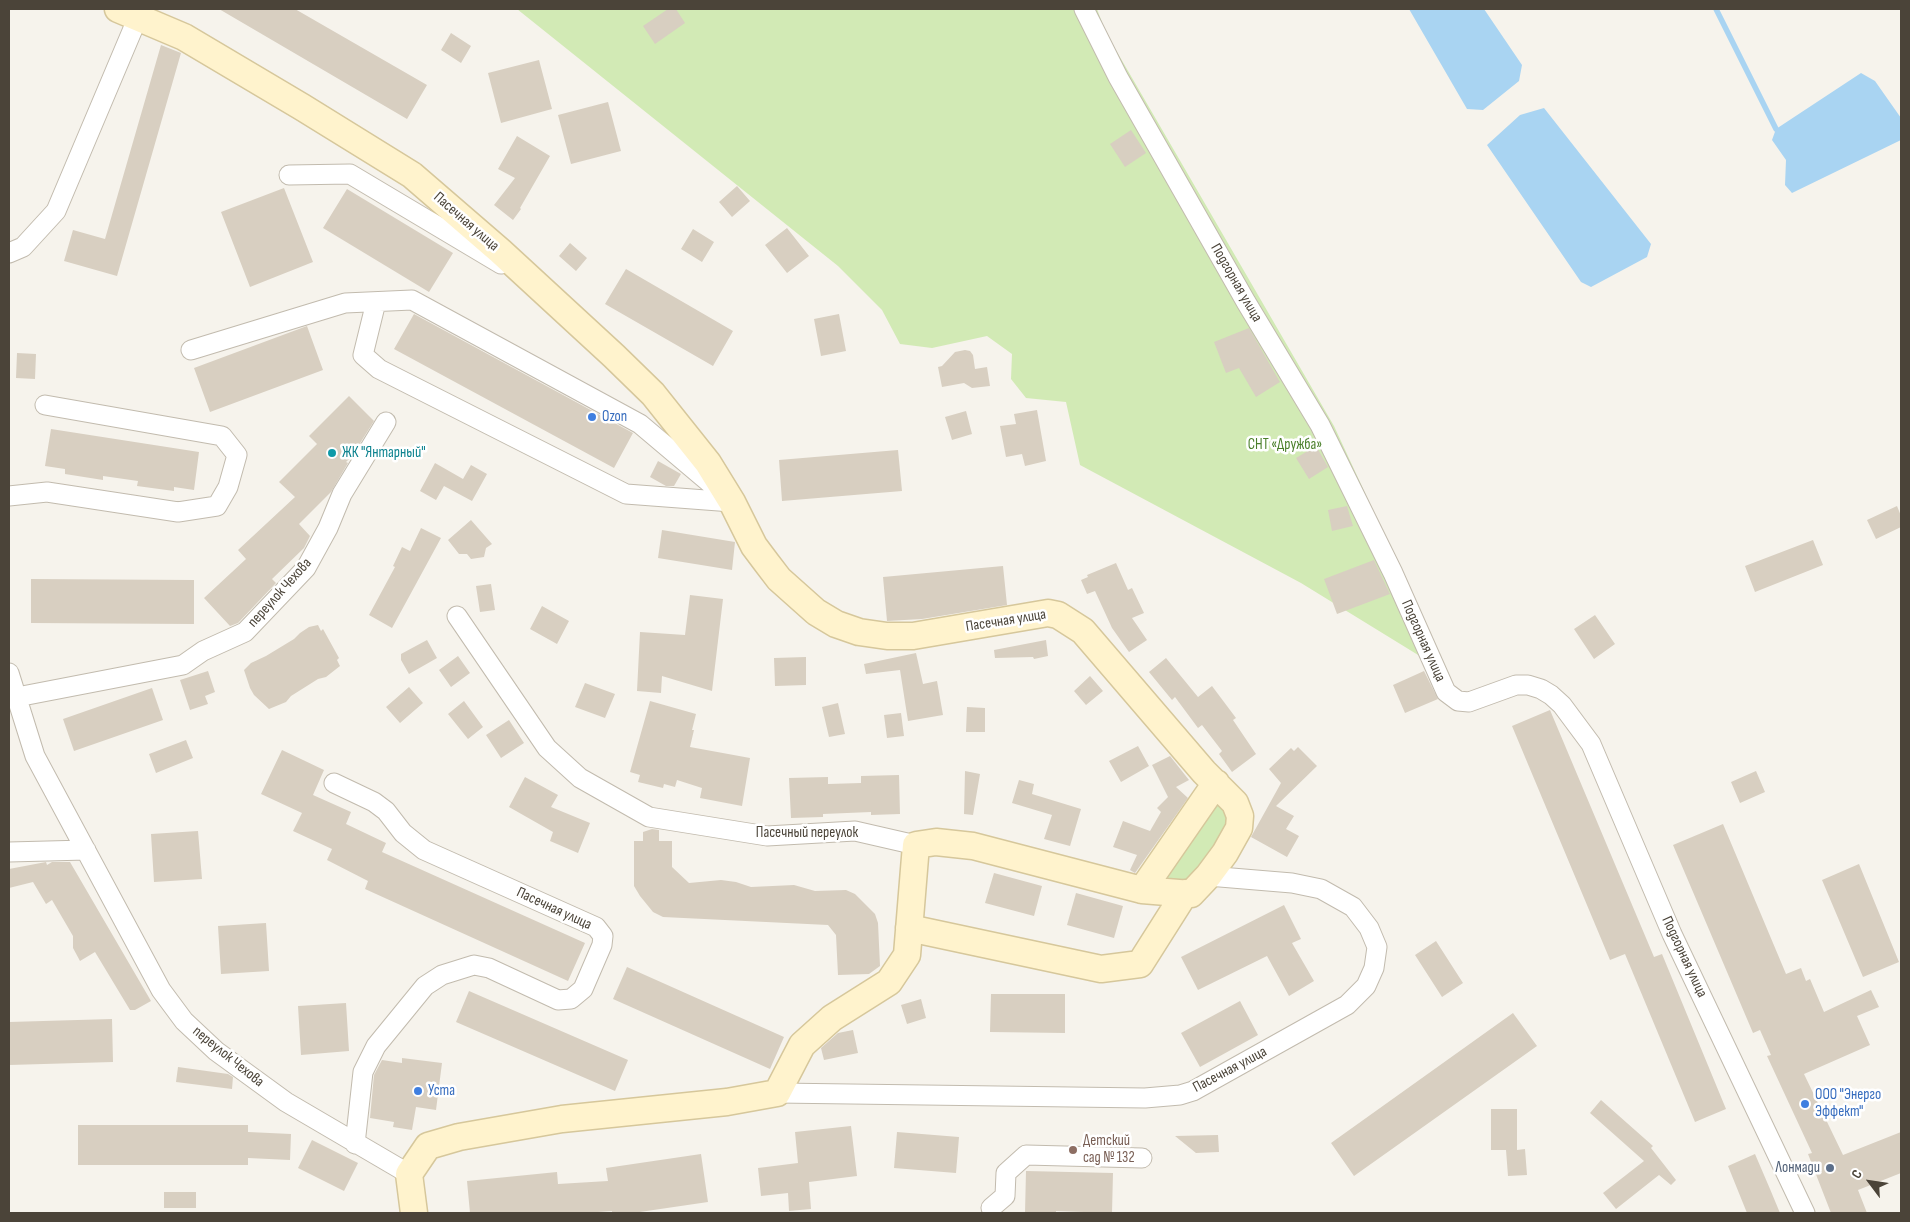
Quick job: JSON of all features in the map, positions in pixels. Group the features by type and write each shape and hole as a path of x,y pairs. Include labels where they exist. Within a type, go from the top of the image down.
{"street":[{"name":"Подгорная улица","path":"1084,9 1128,94 1246,302 1320,425 1393,573 1446,692 1458,701 1469,702 1516,685 1528,685 1541,689 1562,705 1591,744 1672,934 1805,1213"},
{"name":"Пасечная улица","path":"9,253 23,247 56,211 128,13 189,40 302,106 412,176 537,285 653,394 708,463 732,502 754,546 779,579 816,612 836,624 860,632 887,636 913,636 1048,612 1069,620 1083,631 1235,803 1240,816 1239,828 1225,853 1208,876"},
{"path":"289,176 350,174 537,285"},
{"name":"Пасечная улица","path":"192,350 344,303 412,300 640,424 732,502"},
{"path":"376,302 363,355 379,369 626,494 732,502"},
{"path":"9,496 47,492 178,512 217,506 228,487 237,455 222,436 45,405"},
{"name":"переулок Чехова","path":"17,697 182,665 203,651 245,632 306,568 328,528 342,494 386,422"},
{"name":"Пасечный переулок","path":"458,616 547,748 580,778 649,817 767,836 856,831 916,845 936,842 973,846 1142,890 1185,893"},
{"name":"переулок Чехова","path":"9,673 35,756 161,990 184,1021 216,1051 286,1102 409,1174"},
{"path":"1142,890 1216,783"},
{"name":"Пасечная улица","path":"334,784 374,802 386,811 403,833 424,850 596,927 603,936 602,945 583,989 572,999 558,1000 489,968 474,965 442,975 425,986 376,1046 363,1072 356,1144"},
{"path":"777,1093 802,1045 832,1018 889,982 907,955 916,845"},
{"path":"9,852 86,850"},
{"name":"Пасечная улица","path":"409,1174 428,1146 459,1137 562,1119 728,1102 777,1093 1145,1098 1180,1095 1193,1091 1347,1005 1366,986 1374,968 1377,947 1369,928 1353,907 1321,889 1292,883 1208,876"},
{"path":"909,928 1101,969 1140,964 1185,893 1191,894 1208,876"},
{"path":"991,1208 1006,1196 1006,1173 1026,1155 1142,1158"},
{"path":"409,1174 414,1213"}],"green space":[{"name":"СНТ «Дружба»","path":"517,9 1097,9 1106,33 1334,426 1449,674 1301,583 1080,465 1066,402 1026,398 1011,379 1012,354 987,336 932,348 900,344 882,310 838,266"},
{"path":"1214,799 1223,800 1230,829 1186,884 1165,880"}],"water":[{"path":"1409,9 1484,9 1522,65 1519,81 1483,110 1467,109"},
{"path":"1861,73 1875,81 1901,118 1901,140 1792,193 1785,185 1786,160 1772,140 1776,129"},
{"path":"1544,108 1651,244 1647,257 1591,287 1581,282 1487,145 1520,115"}],"building":[{"path":"219,9 295,9 427,85 407,119"},
{"path":"668,9 676,9 685,23 655,44 643,26"},
{"path":"451,33 471,46 461,63 441,50"},
{"path":"161,45 181,53 117,276 64,261 73,230 105,239"},
{"path":"539,60 552,109 501,123 488,73"},
{"path":"608,102 621,151 571,164 558,115"},
{"path":"1131,130 1146,153 1125,167 1110,144"},
{"path":"517,136 550,156 513,220 494,205 515,178 498,169"},
{"path":"737,186 750,201 732,217 719,202"},
{"path":"284,188 313,262 250,287 221,212"},
{"path":"347,189 453,253 429,292 323,228"},
{"path":"787,228 809,256 787,273 765,245"},
{"path":"693,229 714,242 702,262 681,249"},
{"path":"570,243 587,258 576,271 559,256"},
{"path":"626,269 733,331 713,366 605,304"},
{"path":"414,314 633,433 614,468 394,349"},
{"path":"839,314 846,351 821,356 814,319"},
{"path":"307,326 323,370 210,412 194,368"},
{"path":"1249,328 1280,382 1256,397 1239,368 1226,373 1214,342"},
{"path":"970,351 973,355 975,369 987,367 990,386 972,388 964,383 942,387 938,367 942,366 955,352"},
{"path":"17,353 36,354 35,379 16,378"},
{"path":"349,396 374,421 352,456 346,462 348,463 331,492 299,524 310,536 304,548 272,579 276,583 238,623 230,626 204,598 246,559 238,550 295,497 279,482 317,444 309,436"},
{"path":"1037,410 1046,461 1025,466 1022,454 1006,457 1000,426 1016,424 1014,414"},
{"path":"966,411 972,434 952,440 945,417"},
{"path":"51,429 199,452 194,490 174,487 174,491 137,486 138,481 103,476 103,480 65,474 65,469 45,466"},
{"path":"1316,446 1328,467 1309,479 1296,458"},
{"path":"898,450 902,491 782,501 779,460"},
{"path":"658,461 681,474 674,486 666,486 650,477"},
{"path":"435,463 463,479 471,465 487,474 472,501 444,486 436,500 420,491"},
{"path":"1347,506 1353,526 1332,531 1328,510"},
{"path":"1897,506 1901,516 1901,527 1876,539 1867,520"},
{"path":"471,520 492,544 486,548 484,557 471,559 467,554 459,554 448,540"},
{"path":"421,528 441,538 392,628 369,615 395,567 393,566 402,547 410,551"},
{"path":"662,530 735,542 732,570 658,558"},
{"path":"1813,540 1823,565 1755,592 1745,566"},
{"path":"1374,560 1390,594 1337,614 1324,579"},
{"path":"1116,563 1128,590 1132,588 1144,613 1132,618 1147,640 1129,652 1112,628 1095,591 1087,594 1081,580 1088,577 1087,575"},
{"path":"1003,566 1007,605 922,619 887,621 883,577"},
{"path":"31,579 194,580 194,624 31,623"},
{"path":"491,584 495,610 480,612 476,586"},
{"path":"690,595 723,599 712,691 662,676 661,693 637,691 640,632 685,635"},
{"path":"542,606 569,621 557,644 530,629"},
{"path":"1595,615 1615,644 1594,659 1574,629"},
{"path":"318,625 321,631 323,629 339,658 337,660 340,666 326,677 318,679 291,696 286,702 269,709 254,695 244,670 251,663 294,639 309,627"},
{"path":"427,640 437,658 409,674 401,660 401,654"},
{"path":"1046,640 1048,656 1034,659 1033,657 995,658 994,650"},
{"path":"916,653 923,684 937,681 943,715 908,721 900,670 866,674 864,664"},
{"path":"458,656 470,673 451,687 439,670"},
{"path":"806,657 806,685 775,686 774,658"},
{"path":"1166,658 1198,697 1212,686 1236,718 1233,720 1256,754 1232,772 1219,754 1222,751 1202,725 1198,728 1175,697 1172,700 1149,672"},
{"path":"208,671 215,692 205,696 208,704 190,710 180,680"},
{"path":"1424,671 1438,699 1405,713 1393,685"},
{"path":"1090,676 1103,691 1086,705 1074,691"},
{"path":"585,683 615,694 605,718 575,707"},
{"path":"409,687 423,703 400,723 386,707"},
{"path":"152,688 163,720 74,751 63,719"},
{"path":"464,701 483,727 468,739 448,714"},
{"path":"650,701 696,714 690,747 750,758 742,806 700,798 702,788 677,780 675,787 664,784 663,788 638,782 640,775 630,772"},
{"path":"838,703 845,734 829,737 822,707"},
{"path":"967,707 985,708 985,732 966,732"},
{"path":"1550,710 1654,957 1662,954 1726,1109 1695,1122 1625,954 1610,960 1512,726"},
{"path":"901,713 904,736 887,738 884,715"},
{"path":"509,720 524,743 501,758 486,735"},
{"path":"186,740 193,758 156,773 149,754"},
{"path":"1138,746 1149,766 1121,782 1109,761"},
{"path":"1298,747 1317,766 1276,806 1294,816 1286,829 1299,836 1287,857 1251,837 1281,783 1269,769 1291,748 1294,751"},
{"path":"282,750 324,770 313,795 351,812 346,824 386,843 382,852 585,943 568,981 365,889 368,881 327,860 332,849 293,831 302,813 261,794"},
{"path":"1170,756 1189,780 1176,787 1188,798 1135,873 1130,870 1137,855 1113,847 1123,821 1150,831 1161,812 1157,808 1168,797 1152,765"},
{"path":"965,771 980,774 973,815 964,814"},
{"path":"1756,771 1765,792 1740,803 1731,782"},
{"path":"899,775 900,814 871,815 871,812 823,814 823,817 791,818 789,778 828,777 828,784 861,783 861,776"},
{"path":"525,777 558,795 551,807 590,823 578,853 550,841 553,832 509,807"},
{"path":"1019,780 1034,784 1032,794 1081,809 1070,846 1044,839 1052,815 1012,803"},
{"path":"1723,824 1786,974 1801,968 1806,981 1810,979 1824,1012 1871,990 1879,1007 1857,1016 1870,1045 1804,1074 1843,1155 1901,1132 1901,1173 1858,1190 1867,1213 1831,1213 1808,1154 1812,1153 1767,1056 1771,1055 1760,1030 1753,1033 1673,845"},
{"path":"652,829 659,830 659,841 672,841 672,867 689,883 721,880 751,887 794,885 815,891 846,890 855,894 875,914 878,923 880,966 869,974 838,975 836,935 828,925 663,917 653,912 634,886 634,841 643,841 643,832"},
{"path":"198,831 202,879 154,882 151,834"},
{"path":"46,862 47,865 52,862 70,862 151,1001 135,1010 130,1010 95,952 80,961 73,948 73,936 52,900 46,904 33,882 9,888 9,869"},
{"path":"1859,864 1899,962 1863,977 1822,880"},
{"path":"994,873 1042,886 1034,916 985,903"},
{"path":"1076,893 1123,906 1114,938 1067,925"},
{"path":"1284,905 1301,939 1292,943 1314,981 1289,996 1267,956 1198,990 1181,957"},
{"path":"266,923 269,971 221,974 218,926"},
{"path":"1436,941 1463,983 1442,997 1415,955"},
{"path":"627,967 784,1037 770,1069 613,999"},
{"path":"469,991 628,1060 615,1091 456,1022"},
{"path":"991,994 1065,994 1065,1033 990,1032"},
{"path":"921,999 926,1018 907,1024 901,1005"},
{"path":"1240,1001 1258,1035 1200,1067 1181,1033"},
{"path":"346,1003 349,1051 301,1055 298,1006"},
{"path":"1513,1013 1537,1046 1354,1176 1331,1143"},
{"path":"112,1019 113,1062 9,1065 9,1022"},
{"path":"853,1030 858,1053 824,1060 821,1048 838,1033"},
{"name":"Уста","path":"402,1058 442,1063 436,1110 416,1107 412,1130 393,1127 394,1122 370,1118 374,1075 382,1060 402,1063"},
{"path":"178,1067 228,1074 233,1077 232,1089 176,1082"},
{"path":"1601,1100 1653,1146 1651,1148 1676,1180 1671,1185 1659,1175 1616,1209 1603,1193 1644,1161 1590,1113"},
{"path":"1491,1109 1517,1109 1517,1150 1525,1149 1527,1175 1508,1176 1506,1150 1491,1150"},
{"path":"78,1125 248,1125 248,1132 291,1134 290,1160 248,1158 248,1165 78,1165"},
{"path":"851,1126 857,1176 809,1182 811,1209 789,1211 788,1193 761,1196 758,1168 798,1163 795,1132"},
{"path":"897,1132 959,1137 956,1173 894,1168"},
{"path":"1218,1135 1219,1152 1196,1153 1175,1136"},
{"path":"312,1140 358,1163 344,1191 298,1168"},
{"path":"701,1154 708,1202 633,1213 612,1213 612,1211 584,1213 470,1213 467,1181 557,1172 558,1184 608,1181 606,1168"},
{"path":"1755,1154 1780,1213 1747,1213 1728,1166"},
{"path":"1026,1171 1113,1173 1112,1213 1056,1211 1056,1213 1025,1213"},
{"path":"164,1192 196,1192 196,1208 164,1208"}],"waterway":[{"path":"1716,9 1776,129"}],"place":[{"name":"Ozon","path":"592,417"},
{"name":"ЖК \"Янтарный\"","path":"332,453"},
{"name":"Уста","path":"418,1091"},
{"name":"ООО \"Энерго Эффект\"","path":"1805,1104"},
{"name":"Детский сад № 132","path":"1073,1150"},
{"name":"Лонмади","path":"1830,1168"}]}
